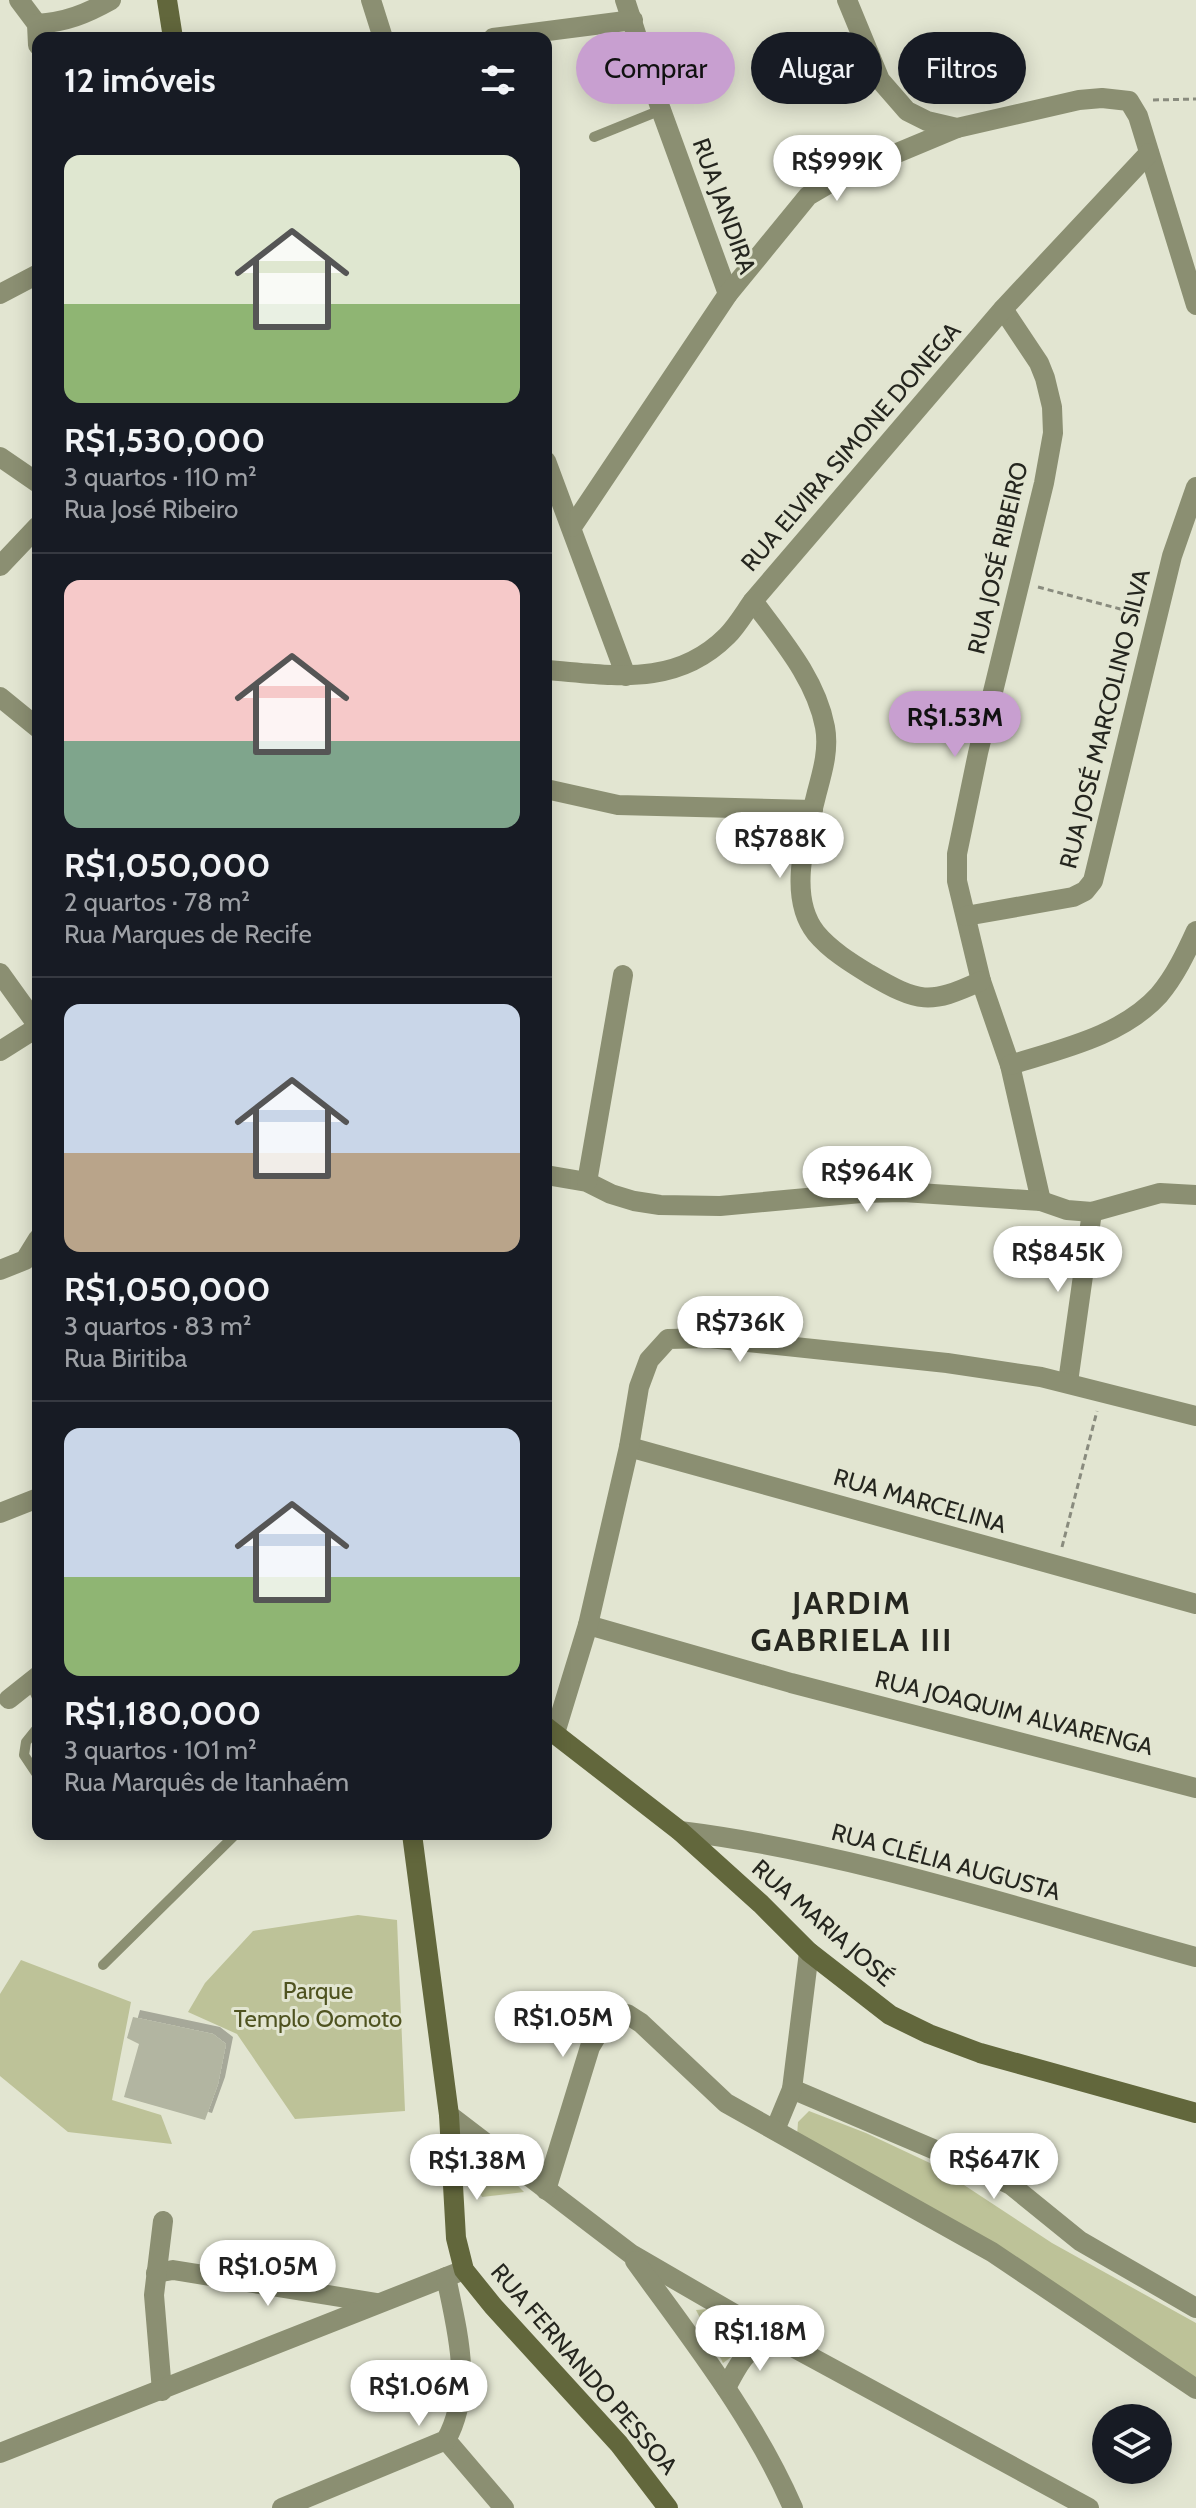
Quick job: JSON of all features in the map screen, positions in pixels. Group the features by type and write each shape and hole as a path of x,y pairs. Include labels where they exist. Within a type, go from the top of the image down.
{"main road":[{"path":"167,0 172,32"},
{"name":"RUA MARIA JOSÉ","path":"552,1731 680,1831 809,1952 890,2015 980,2053 1196,2113"},
{"name":"RUA FERNANDO PESSOA","path":"413,1840 449,2115 455,2274 493,2306 619,2444 668,2508"}],"street":[{"path":"19,0 37,24 37,32"},
{"path":"37,24 59,23 83,16 111,0"},
{"path":"371,0 381,32"},
{"name":"RUA JANDIRA","path":"625,0 728,294"},
{"path":"847,0 880,80 894,98 907,111 927,121 957,128"},
{"path":"540,32 633,20"},
{"path":"572,527 728,294 808,196 842,176 957,128 1079,100 1102,98 1129,101 1138,116 1196,305"},
{"name":"RUA ELVIRA SIMONE DONEGA","path":"552,670 626,676 661,674 683,667 707,653 729,634 753,601 1003,309 1149,153"},
{"path":"0,294 32,277"},
{"name":"RUA JOSÉ RIBEIRO","path":"1003,309 1039,363 1052,407 1053,433 957,854 957,881 981,981 1010,1065 1041,1201"},
{"path":"0,457 32,479"},
{"path":"552,476 626,676"},
{"name":"RUA JOSÉ MARCOLINO SILVA","path":"966,916 1073,897 1085,891 1093,881 1172,556 1196,487"},
{"path":"0,566 32,532"},
{"path":"753,601 799,662 824,722 825,759 803,854 801,884 805,912 815,932 832,949 865,971 917,998 954,993 981,981"},
{"path":"0,697 32,723"},
{"path":"552,790 618,805 813,810"},
{"path":"1010,1065 1099,1035 1126,1021 1158,995 1182,960 1196,931"},
{"path":"0,973 32,1018"},
{"path":"587,1182 623,975"},
{"path":"0,1051 32,1030"},
{"path":"552,1176 587,1182 611,1194 660,1205 720,1206 903,1192 1041,1201 1067,1210 1092,1212 1160,1193 1196,1195"},
{"path":"1068,1382 1092,1212"},
{"path":"0,1270 25,1260 32,1249"},
{"path":"552,1727 588,1625 629,1447 639,1387 649,1360 668,1339 709,1338 947,1363 1068,1382 1196,1416"},
{"name":"RUA MARCELINA","path":"629,1447 1196,1604"},
{"path":"0,1513 32,1500"},
{"name":"RUA JOAQUIM ALVARENGA","path":"588,1625 791,1683 1196,1788"},
{"path":"9,1699 32,1688"},
{"name":"RUA CLÉLIA AUGUSTA","path":"680,1831 806,1852 1196,1957"},
{"path":"775,2130 792,2089 809,1952"},
{"path":"546,2190 590,2047 608,2017 627,2014 641,2023 726,2103 992,2252 1196,2389"},
{"path":"792,2089 1011,2185 1080,2241 1196,2308"},
{"path":"449,2115 631,2254 1064,2503 1089,2508"},
{"path":"162,2391 154,2295 163,2221"},
{"path":"631,2254 726,2388 775,2466 793,2508"},
{"path":"156,2273 173,2270 379,2304"},
{"path":"0,2453 455,2274 461,2362 457,2415 446,2440 282,2508"},
{"path":"726,2388 744,2357 756,2344 776,2338"},
{"path":"446,2440 504,2508"}],"lane":[{"path":"594,137 661,110"},
{"path":"32,1734 26,1742 24,1755 32,1767"},
{"path":"103,1965 230,1840"}],"path":[{"path":"1129,101 1196,99"},
{"path":"1019,582 1156,618"},
{"path":"1057,1566 1103,1390"}],"green space":[{"name":"Parque Templo Oomoto","path":"358,1915 397,1920 405,2111 295,2119 237,2034 188,2012 205,1983 253,1931"},
{"path":"21,1960 131,2002 112,2100 161,2115 172,2144 68,2132 0,2076 0,1994"},
{"path":"809,2111 932,2164 1052,2243 1196,2323 1196,2378 797,2136 798,2122"},
{"path":"465,2140 496,2163 524,2192 482,2197 462,2159"},
{"path":"720,2308 748,2332 738,2352 723,2363 696,2310"}],"building":[{"path":"133,2017 213,2034 226,2044 218,2084 205,2120 124,2097 139,2044 127,2038"}],"district":[{"name":"JARDIM GABRIELA III","path":"852,1622"}]}
